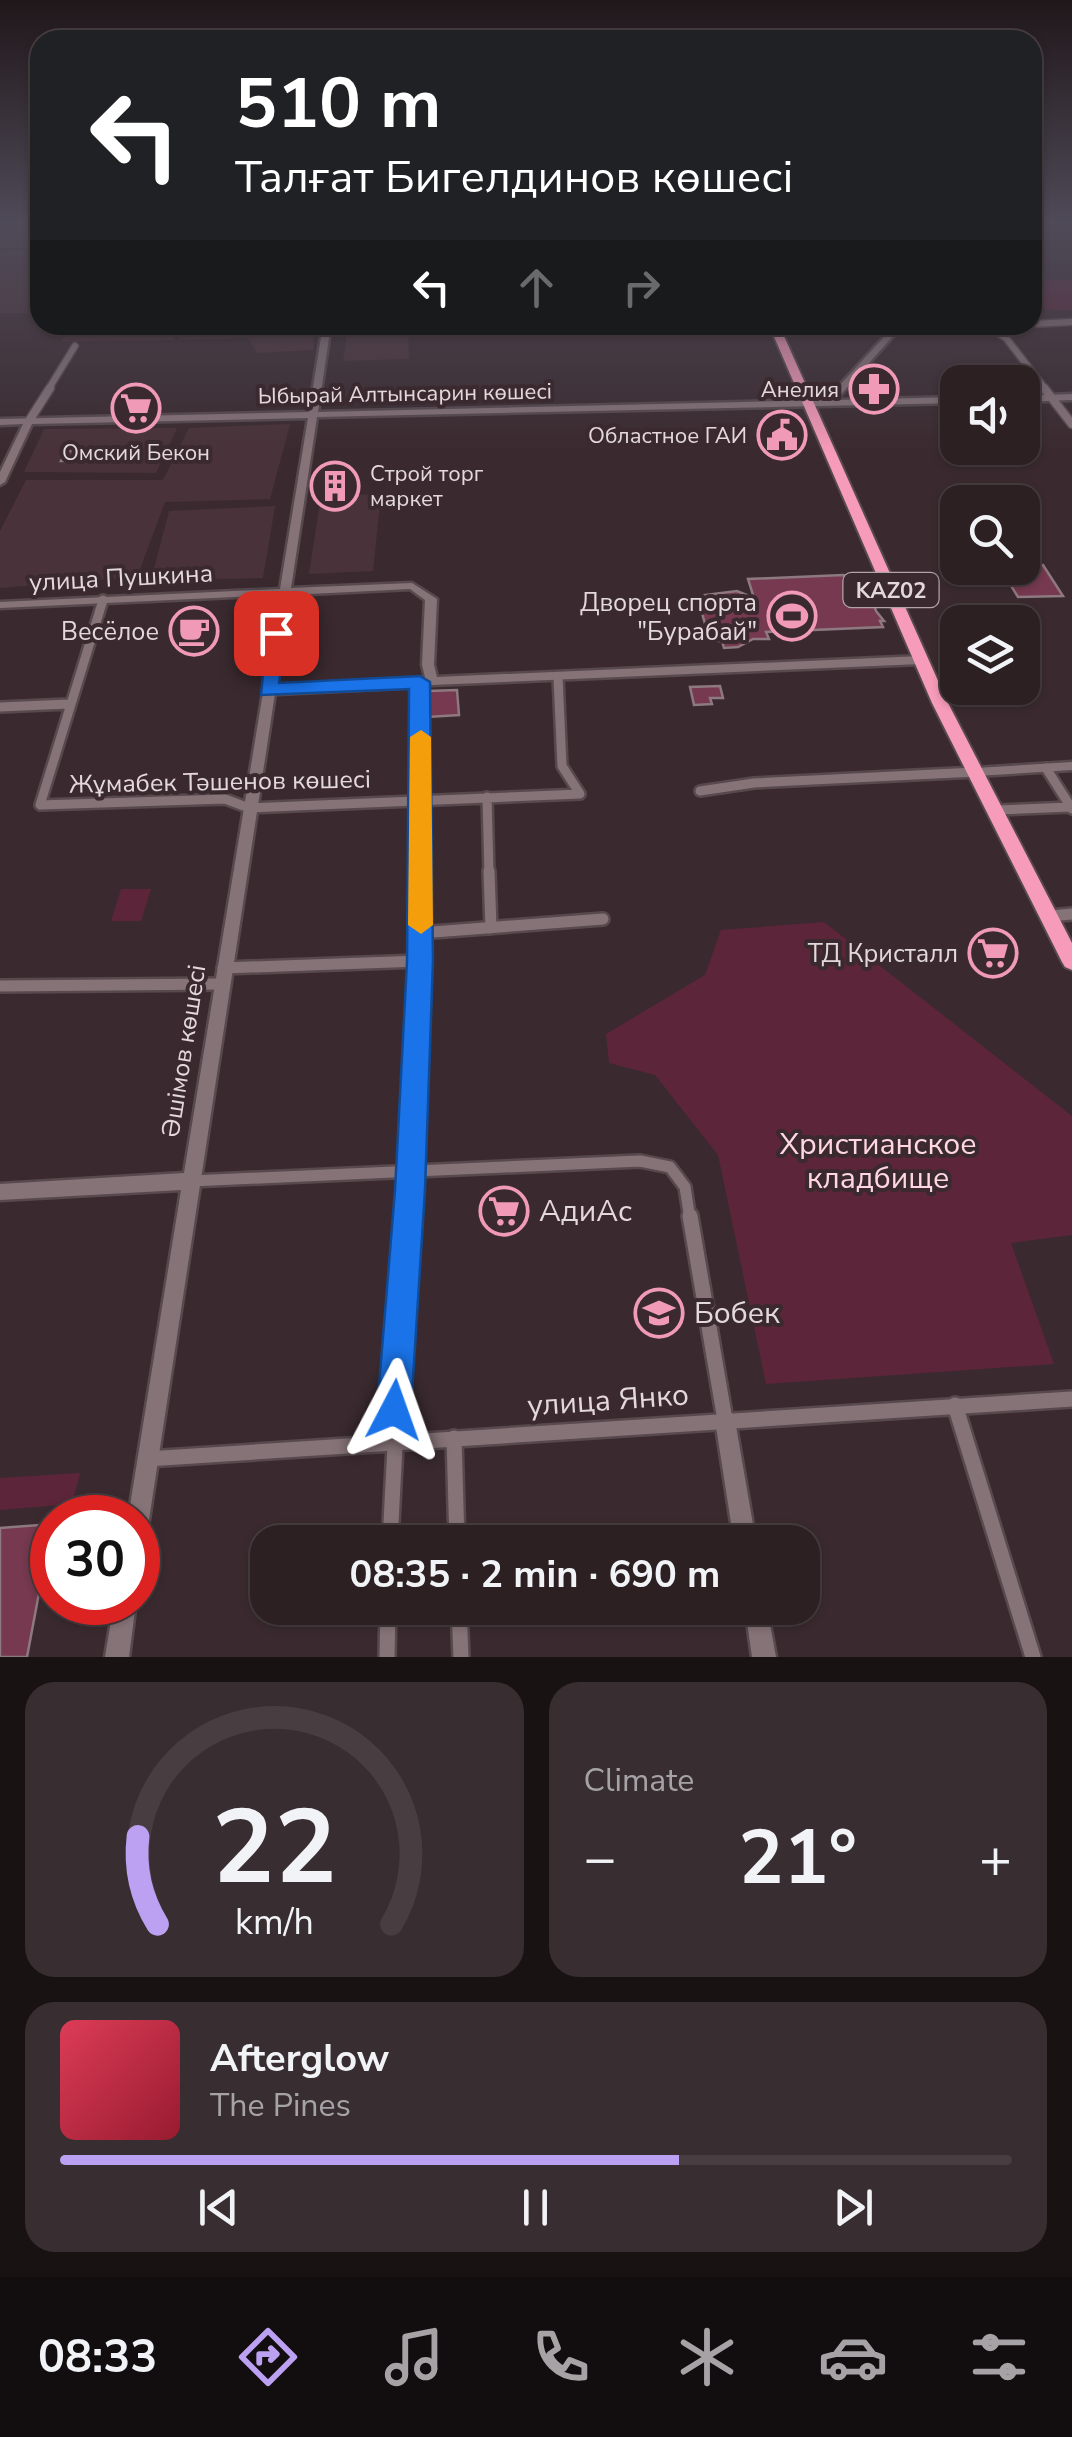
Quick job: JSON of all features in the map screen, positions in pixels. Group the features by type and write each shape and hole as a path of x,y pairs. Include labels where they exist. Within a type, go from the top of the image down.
{"highway":[{"name":"KАZ02","path":"779,335 921,660 1072,972"},
{"name":"KАZ02","path":"977,772 1072,962"}],"street":[{"path":"1042,324 1072,322"},
{"path":"282,590 325,335"},
{"path":"828,403 890,335"},
{"path":"1001,335 1072,424"},
{"path":"0,482 29,421 75,346"},
{"path":"1040,398 1072,397"},
{"name":"Ыбырай Алтынсарин көшесі","path":"0,422 940,400"},
{"name":"улица Пушкина","path":"0,606 282,590 393,586 423,590 432,602 426,682"},
{"name":"Әшімов көшесі","path":"142,1495 282,590"},
{"path":"0,707 68,704 102,600"},
{"path":"268,690 921,660"},
{"name":"Жұмабек Тәшенов көшесі","path":"68,704 40,806 225,799 249,808 580,794 562,766 563,719 558,677"},
{"path":"391,1525 420,961 426,682"},
{"path":"700,791 754,783 1072,766"},
{"path":"1046,768 1071,808"},
{"path":"486,797 492,928"},
{"path":"997,810 1071,808"},
{"path":"1050,916 1072,914"},
{"path":"420,933 602,919"},
{"path":"0,986 222,976 420,961"},
{"path":"0,1192 640,1161 661,1164 676,1173 685,1188 741,1525"},
{"name":"улица Янко","path":"147,1459 1072,1399"},
{"path":"955,1405 1033,1657"},
{"path":"454,1438 457,1525"},
{"path":"117,1657 122,1625"},
{"path":"387,1657 388,1625"},
{"path":"459,1625 460,1657"},
{"path":"759,1625 764,1657"}],"shaded area":[{"path":"0,299 30,299 30,313 0,313"},
{"path":"65,335 176,335 174,340 61,342"},
{"path":"180,335 314,335 313,350 257,353 248,338 178,340"},
{"path":"347,335 408,335 409,359 343,361"},
{"path":"290,424 270,499 165,502 137,577 0,588 0,531 26,480 163,480 189,428"},
{"path":"177,428 156,473 24,472 44,429"},
{"path":"381,494 373,571 309,574 321,496"},
{"path":"275,506 263,578 151,580 169,511"}],"green space":[{"path":"1042,299 1072,299 1072,311 1042,309"},
{"path":"121,889 151,889 141,921 111,921"},
{"name":"Христианское кладбище","path":"824,922 1072,1116 1072,1235 1011,1243 1054,1364 766,1384 718,1155 655,1075 609,1063 606,1034 705,975 721,930"},
{"path":"80,1473 74,1495 30,1495 30,1508 0,1510 0,1478"}],"building":[{"path":"131,450 127,460 61,461 66,451"},
{"path":"1040,565 1063,596 1018,597 1011,585 1040,585"},
{"name":"Дворец спорта \"Бурабай\"","path":"843,575 866,581 876,611 884,621 880,621 883,627 766,632 769,639 753,639 738,647 724,648 722,641 710,641 697,596 737,591 754,598 748,579"},
{"path":"720,686 723,698 710,698 712,704 694,705 690,687"},
{"path":"457,690 459,715 428,717 428,691"},
{"path":"30,1526 30,1625 33,1625 27,1657 0,1657 0,1528"}],"slow traffic":[{"path":"421,737 421,925"}],"place":[{"name":"Анелия","path":"874,389"},
{"name":"Омский Бекон","path":"136,408"},
{"name":"Областное ГАИ","path":"782,435"},
{"name":"Строй торг маркет","path":"335,486"},
{"name":"Дворец спорта \"Бурабай\"","path":"792,616"},
{"name":"Весёлое","path":"194,631"},
{"name":"ТД Кристалл","path":"993,953"},
{"name":"АдиАс","path":"504,1211"},
{"name":"Бобек","path":"659,1313"}],"route":[{"path":"276,633 268,690 420,682 420,961 410,1190 394,1410"}]}
